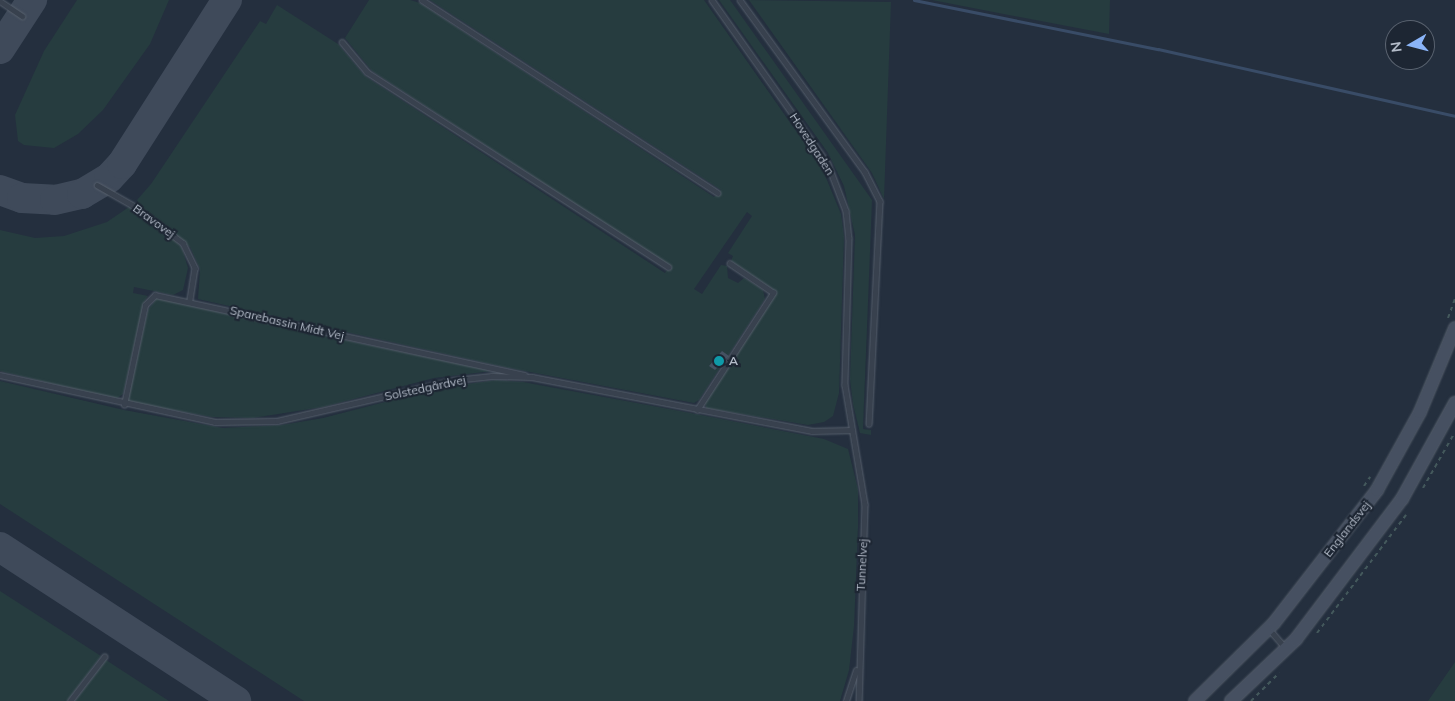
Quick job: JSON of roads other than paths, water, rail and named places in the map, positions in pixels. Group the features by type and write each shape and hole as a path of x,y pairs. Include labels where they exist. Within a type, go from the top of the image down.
{"main road":[{"name":"Englandsvej","path":"1195,701 1268,628 1377,490 1420,412 1450,327"},
{"name":"Englandsvej","path":"1232,701 1287,649 1402,499 1455,404"}],"lane":[{"path":"422,0 718,193"},
{"name":"Hovedgaden","path":"712,0 828,164 839,188 849,238 844,385 852,430"},
{"path":"740,0 865,172 880,201 869,424"},
{"path":"0,1 22,16"},
{"path":"342,42 367,72 668,267"},
{"name":"Bravovej","path":"97,186 132,205 183,243 195,268 190,301"},
{"path":"697,410 773,293 730,264"},
{"name":"Sparebassin Midt Vej","path":"124,405 146,305 155,295 190,301 532,377"},
{"name":"Solstedgårdvej","path":"0,375 124,405 215,422 260,423 310,415 455,380 492,376 532,377 812,431 852,430"},
{"name":"Tunnelvej","path":"852,430 865,504 858,668 859,701"},
{"path":"1268,628 1287,649"},
{"path":"70,701 104,657"},
{"path":"846,701 858,668"}],"waterway":[{"path":"914,0 1158,49 1455,116"}],"place":[{"name":"A","path":"719,361"}]}
